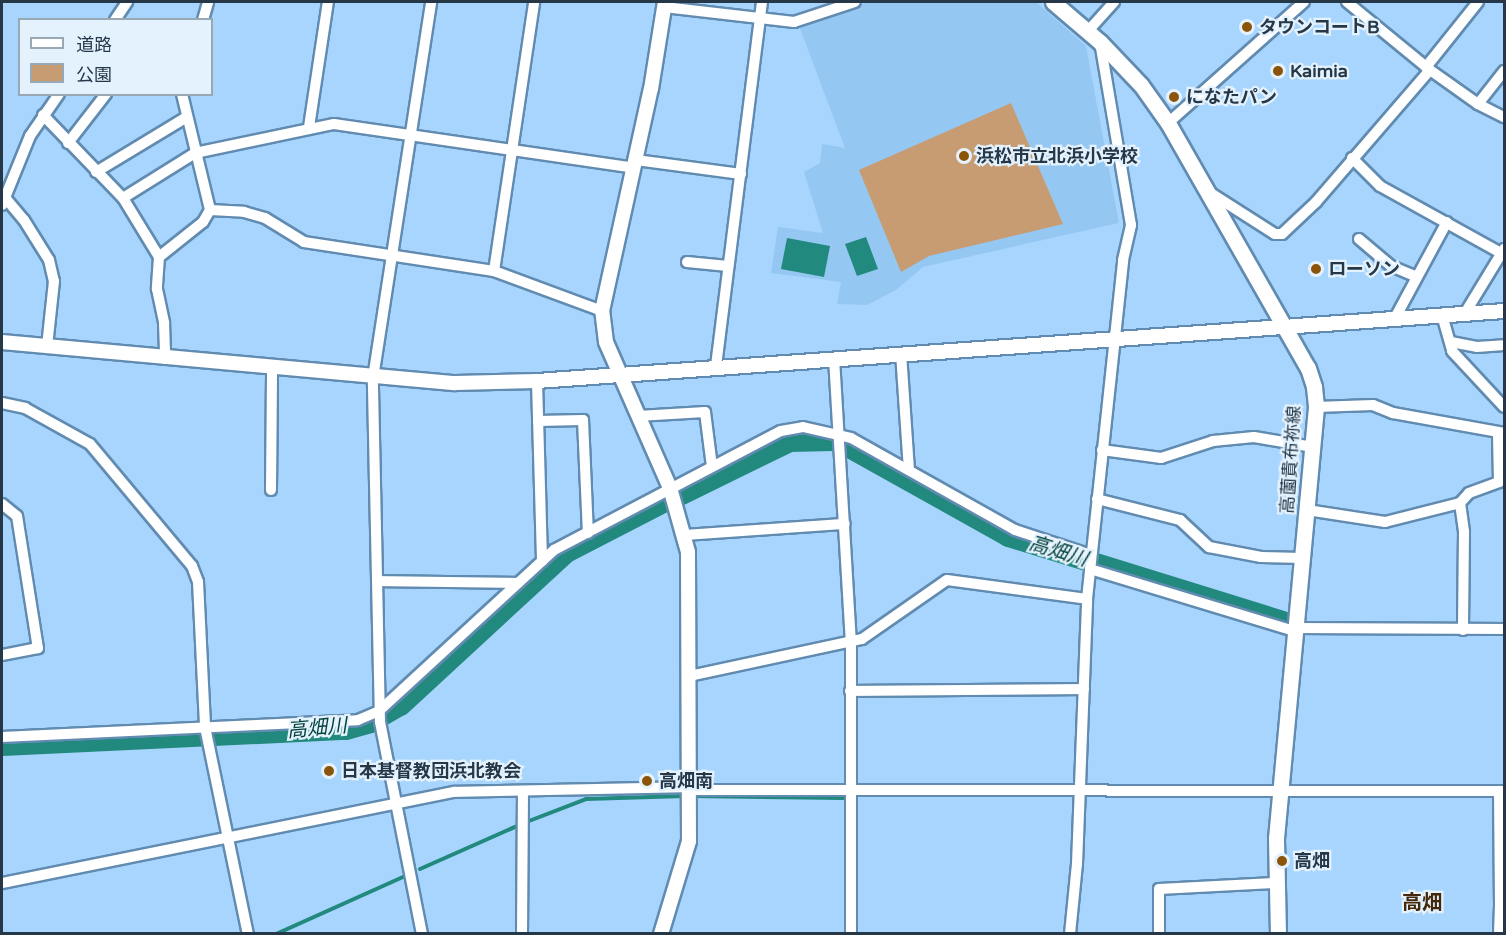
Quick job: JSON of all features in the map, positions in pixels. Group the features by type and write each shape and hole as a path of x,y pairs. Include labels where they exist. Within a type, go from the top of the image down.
{"main road":[{"name":"高薗貴布祢線","path":"1053,2 1100,42 1141,85 1168,123 1209,191 1308,368 1316,406 1297,630 1280,792 1274,883 1278,933"}],"street":[{"path":"116,18 128,2"},
{"path":"204,18 208,2"},
{"path":"309,127 328,2"},
{"path":"422,933 379,715 373,378 431,2"},
{"path":"494,271 534,2"},
{"path":"716,366 762,2"},
{"path":"661,933 685,863 690,792 686,535 670,488 606,342 602,311 635,164 665,4 794,22 855,2"},
{"path":"1088,31 1114,2"},
{"path":"1168,123 1304,2"},
{"path":"1347,2 1428,69 1478,104 1504,117"},
{"path":"1209,191 1279,236 1316,202 1428,69 1478,2"},
{"path":"1070,933 1080,791 1090,562 1122,260 1131,225 1100,42"},
{"path":"1478,104 1504,71"},
{"path":"47,346 54,281 49,260 3,198 43,115 57,96"},
{"path":"68,143 104,96"},
{"path":"159,257 203,222 210,210 185,118 182,96"},
{"path":"43,115 123,198 159,257 157,289 165,323 165,359"},
{"path":"96,172 185,118"},
{"path":"123,198 195,153 244,145 309,127 353,124 635,164 741,174"},
{"path":"1352,158 1380,186 1503,251 1465,314"},
{"path":"210,210 244,212 265,218 304,242 494,271 602,311"},
{"path":"1395,318 1447,222"},
{"path":"1359,239 1391,266 1417,278"},
{"path":"687,262 728,266"},
{"path":"2,342 272,369 455,384 537,381 619,373 1504,311"},
{"path":"1442,315 1451,342 1465,368 1493,390 1504,407"},
{"path":"1451,342 1477,347 1504,345"},
{"path":"901,353 909,470"},
{"path":"834,358 851,640 851,933"},
{"path":"271,490 272,369"},
{"path":"537,381 542,561"},
{"path":"2,403 26,408 90,444 192,566 198,582 206,733 248,933"},
{"path":"1307,510 1385,522 1460,504 1469,493 1499,482 1501,433 1393,413 1373,405 1316,406"},
{"path":"638,416 705,412 712,466"},
{"path":"537,421 583,420 588,533"},
{"path":"2,737 206,733 341,721 379,715 542,561 588,533 712,466 781,431 803,427 838,432 1015,530 1090,562 1297,630 1463,626 1504,629"},
{"path":"1102,450 1161,458 1233,437 1313,447"},
{"path":"1097,499 1180,520 1209,547 1261,557 1303,558"},
{"path":"2,504 17,516 38,648 2,655"},
{"path":"1460,504 1464,532 1463,626"},
{"path":"686,535 845,524"},
{"path":"689,676 851,640 876,631 947,580 1087,599"},
{"path":"377,581 518,583"},
{"path":"850,691 1084,689"},
{"path":"2,883 395,802 478,790 1502,791 1502,904 1499,933"},
{"path":"522,933 524,791"},
{"path":"1159,933 1159,889 1274,883"}],"shaded area":[{"name":"浜松市立北浜小学校","path":"868,2 1036,2 1086,46 1119,223 923,267 896,290 867,305 837,304 841,282 771,273 778,227 823,233 804,172 820,163 822,144 845,148 799,26"},
{"path":"866,237 878,269 857,276 845,244"},
{"path":"787,238 830,246 824,277 781,269"}],"green space":[{"path":"1011,103 1063,224 929,256 901,272 859,170"}],"waterway":[{"name":"高畑川","path":"681,494 789,441 832,440"},
{"name":"高畑川","path":"849,447 1008,536 1283,621"},
{"name":"高畑川","path":"2,745 346,729 370,722 400,705 566,552 663,502"},
{"path":"529,821 586,799 685,796"},
{"path":"692,796 844,798"},
{"path":"420,869 517,826"},
{"path":"276,934 405,876"}],"place":[{"name":"タウンコートB","path":"1247,27"},
{"name":"Kaimia","path":"1278,71"},
{"name":"になたパン","path":"1174,97"},
{"name":"浜松市立北浜小学校","path":"964,156"},
{"name":"ローソン","path":"1316,269"},
{"name":"日本基督教団浜北教会","path":"329,771"},
{"name":"高畑南","path":"647,781"},
{"name":"高畑","path":"1282,861"}],"district":[{"name":"高畑","path":"1422,903"}]}
